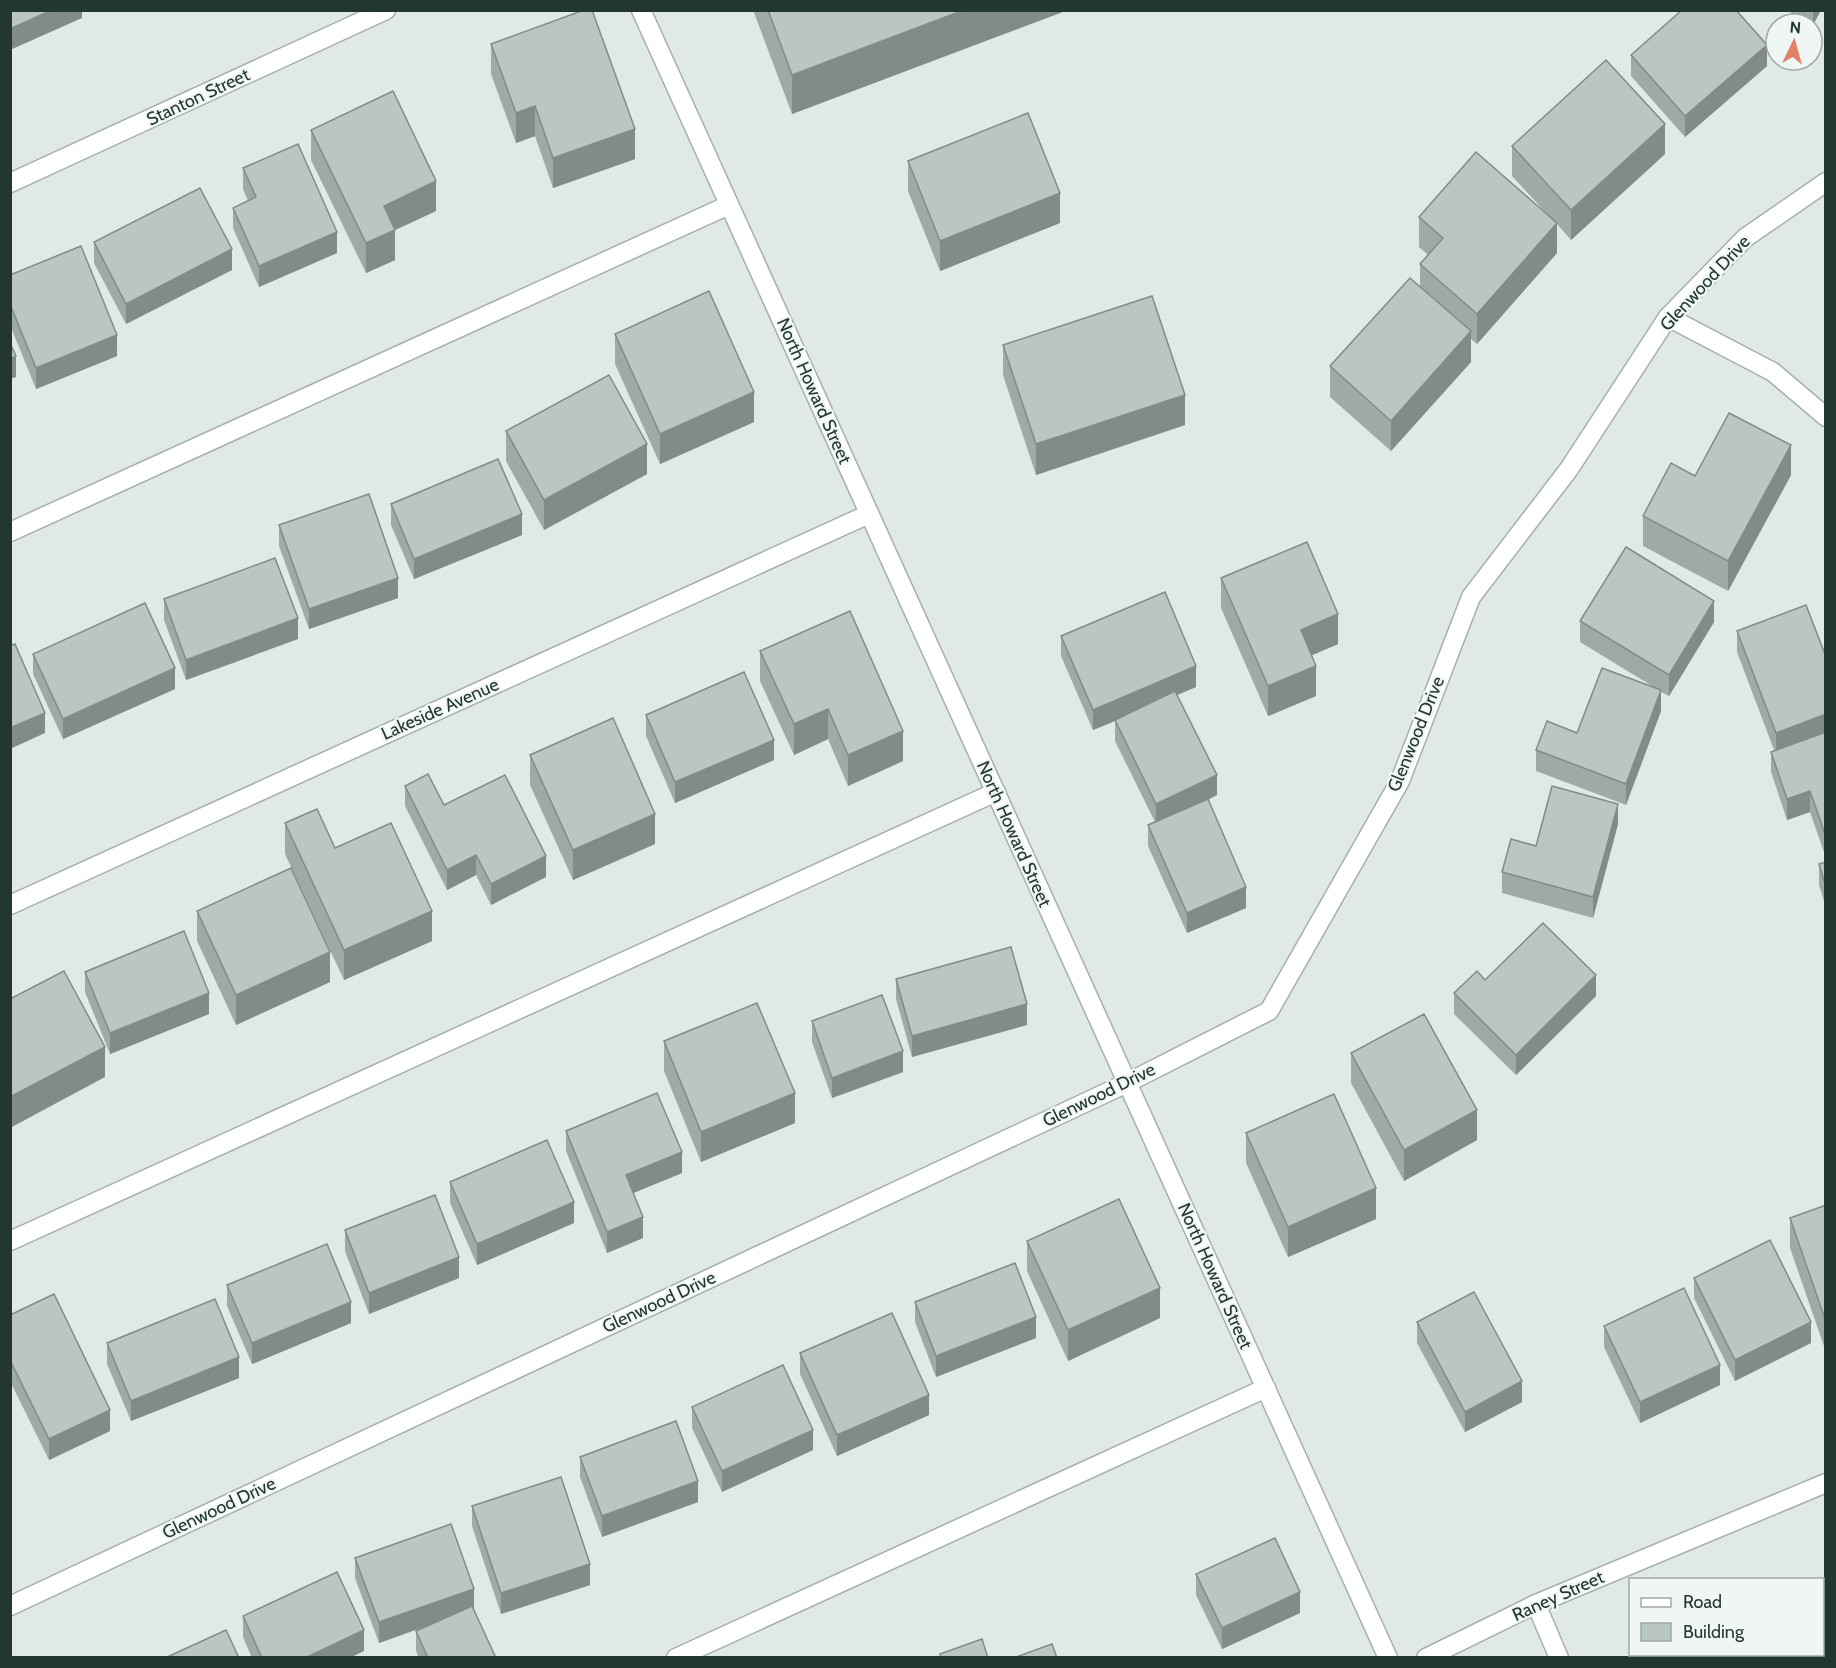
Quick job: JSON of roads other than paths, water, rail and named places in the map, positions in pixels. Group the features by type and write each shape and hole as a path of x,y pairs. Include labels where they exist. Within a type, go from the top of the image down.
{"street":[{"name":"Stanton Street","path":"10,183 387,10"},
{"name":"North Howard Street","path":"641,10 1388,1658"},
{"name":"Glenwood Drive","path":"10,1606 1127,1083 1269,1011 1400,781 1471,597 1569,469 1668,317 1745,238 1826,182"},
{"path":"10,532 729,205"},
{"path":"1668,317 1773,372 1826,417"},
{"name":"Lakeside Avenue","path":"10,905 869,514"},
{"path":"10,1241 996,792"},
{"path":"676,1658 1266,1388"},
{"name":"Raney Street","path":"1426,1658 1536,1604 1826,1483"},
{"path":"1536,1604 1559,1658"}]}
